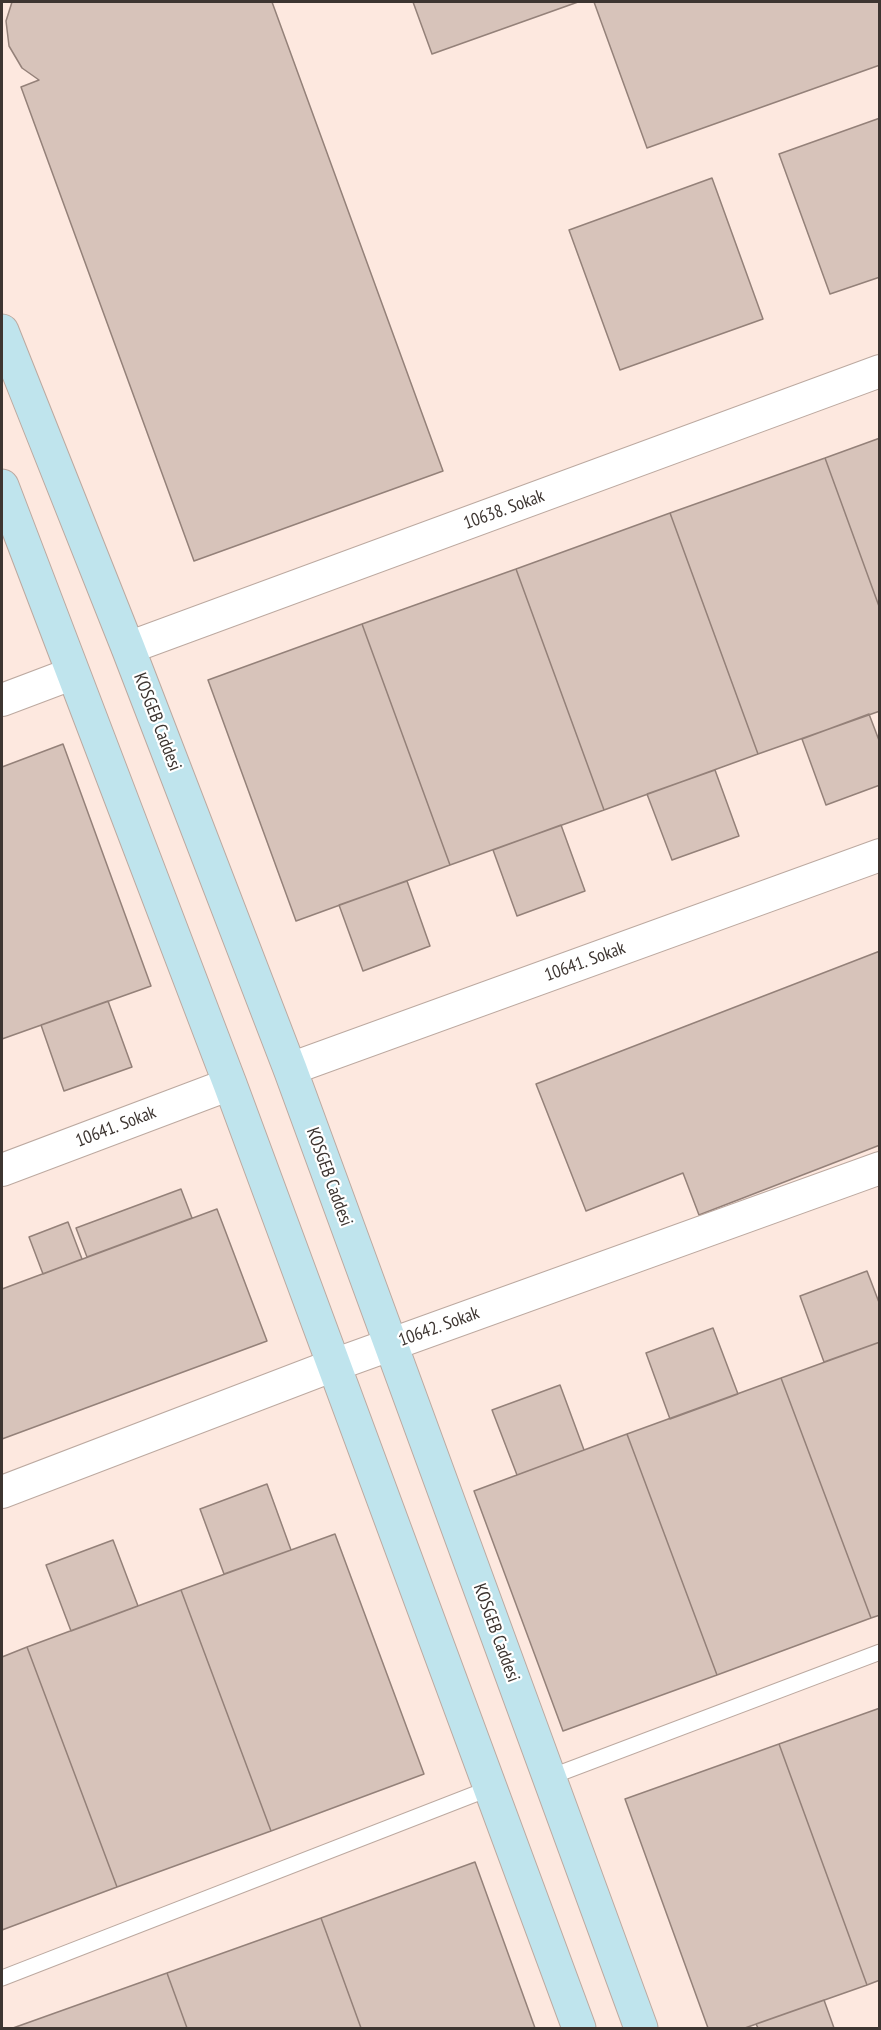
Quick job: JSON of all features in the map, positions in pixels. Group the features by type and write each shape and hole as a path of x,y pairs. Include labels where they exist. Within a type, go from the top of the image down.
{"main road":[{"name":"KOSGEB Caddesi","path":"2,331 128,648 290,1069 389,1345 641,2028"},
{"path":"2,486 71,674 230,1084 488,1789 579,2028"}],"street":[{"name":"10638. Sokak","path":"128,648 879,371"},
{"path":"2,700 71,674"},
{"name":"10641. Sokak","path":"290,1069 879,855"},
{"name":"10641. Sokak","path":"2,1170 230,1084"},
{"name":"10642. Sokak","path":"2,1492 334,1365 879,1168"}],"lane":[{"path":"550,1777 879,1652"},
{"path":"2,1978 488,1789"}],"building":[{"path":"12,2 272,2 443,471 194,561 21,87 39,80 22,68 9,46 6,21"},
{"path":"413,2 578,2 432,54"},
{"path":"594,2 880,2 880,65 647,148"},
{"path":"880,118 880,277 830,294 779,154"},
{"path":"712,178 763,319 620,370 569,230"},
{"path":"880,438 880,609 825,458"},
{"path":"825,458 880,609 880,711 758,754 670,513"},
{"path":"670,513 758,754 604,810 516,569"},
{"path":"516,569 604,810 450,865 362,624"},
{"path":"362,624 450,865 296,921 208,680"},
{"path":"869,714 880,743 880,785 826,805 802,739"},
{"path":"63,744 151,986 2,1039 2,767"},
{"path":"715,770 739,836 672,860 647,794"},
{"path":"561,825 585,891 517,916 493,850"},
{"path":"407,881 430,946 363,971 339,905"},
{"path":"880,951 880,1145 699,1215 683,1173 586,1211 536,1084"},
{"path":"108,1001 132,1067 64,1091 41,1025"},
{"path":"181,1189 192,1218 87,1257 76,1228"},
{"path":"217,1209 267,1341 2,1439 2,1289"},
{"path":"68,1222 82,1259 43,1274 29,1237"},
{"path":"867,1271 880,1305 880,1342 824,1362 800,1296"},
{"path":"713,1328 738,1394 670,1419 646,1353"},
{"path":"880,1342 880,1615 871,1618 781,1378"},
{"path":"781,1378 871,1618 717,1675 627,1434"},
{"path":"560,1385 584,1450 517,1475 492,1410"},
{"path":"627,1434 717,1675 563,1731 474,1491"},
{"path":"267,1484 291,1550 224,1574 200,1509"},
{"path":"335,1534 424,1774 271,1831 181,1590"},
{"path":"113,1540 138,1606 71,1631 46,1565"},
{"path":"181,1590 271,1831 117,1887 27,1647"},
{"path":"27,1647 117,1887 2,1930 2,1657"},
{"path":"880,1708 880,1980 867,1985 779,1744"},
{"path":"779,1744 867,1985 745,2028 708,2028 625,1799"},
{"path":"475,1862 535,2028 361,2028 321,1918"},
{"path":"321,1918 361,2028 187,2028 167,1973"},
{"path":"167,1973 187,2028 13,2028"},
{"path":"824,2000 834,2028 758,2028 756,2024"}]}
